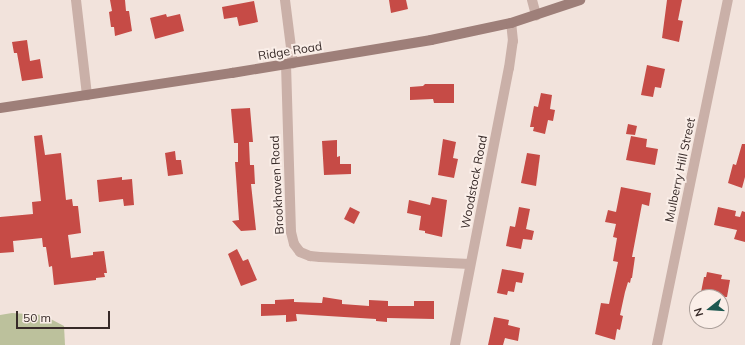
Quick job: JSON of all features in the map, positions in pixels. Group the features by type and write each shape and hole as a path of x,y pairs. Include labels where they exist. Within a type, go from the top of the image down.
{"main road":[{"name":"Ridge Road","path":"0,108 290,64 438,39 511,23 580,0"}],"street":[{"path":"76,0 87,95"},
{"path":"285,0 290,64"},
{"path":"532,0 536,15"},
{"name":"Mulberry Hill Street","path":"657,345 728,0"},
{"name":"Woodstock Road","path":"455,345 510,68 513,40 511,23"},
{"name":"Brookhaven Road","path":"290,64 291,232 294,244 300,252 310,256 320,257 470,264"}],"green space":[{"path":"12,313 43,315 64,326 65,345 0,345 0,315"}],"building":[{"path":"110,0 125,0 126,11 129,11 132,31 115,36 114,27 111,27 109,12 112,11"},
{"path":"389,0 406,0 408,9 391,13"},
{"path":"667,0 682,0 678,20 683,21 679,42 662,38"},
{"path":"254,1 258,22 239,26 237,17 224,19 222,7"},
{"path":"166,14 167,17 180,14 184,31 155,39 150,18"},
{"path":"27,40 30,61 40,59 43,78 22,81 17,53 14,53 12,42"},
{"path":"647,65 665,69 661,88 655,87 653,97 641,95"},
{"path":"425,84 454,84 454,103 434,103 433,99 410,100 410,87 423,86"},
{"path":"541,93 552,95 550,109 555,110 553,121 548,120 545,134 533,131 534,127 530,127 534,106 538,107"},
{"path":"250,108 253,142 249,142 250,165 254,165 255,184 251,184 256,230 241,231 232,221 239,220 235,162 238,162 238,143 234,143 231,109"},
{"path":"628,124 637,126 635,135 626,134"},
{"path":"42,135 45,155 61,153 66,200 72,199 73,206 78,206 81,233 68,235 71,258 93,255 93,252 104,251 107,273 104,273 105,277 96,278 96,280 54,285 52,266 49,267 46,247 43,247 42,238 13,241 14,252 0,253 0,217 33,214 32,202 41,201 34,136"},
{"path":"631,136 647,139 646,147 658,149 655,165 626,160"},
{"path":"443,139 456,142 453,158 458,159 454,178 438,175"},
{"path":"337,140 337,157 340,156 340,164 351,164 351,174 324,175 322,141"},
{"path":"742,144 745,144 745,177 742,188 728,183 733,164 736,165"},
{"path":"175,151 176,160 181,160 183,174 168,176 165,153"},
{"path":"527,153 540,155 536,186 521,183"},
{"path":"122,177 122,180 132,179 134,205 124,206 123,199 99,202 97,180"},
{"path":"621,187 651,193 649,206 642,204 632,257 635,257 632,278 630,283 628,282 625,292 620,315 623,316 620,330 617,329 615,340 595,334 601,303 609,304 618,262 613,261 617,238 613,237 616,224 605,222 608,210 616,212"},
{"path":"432,197 447,200 442,237 419,230 421,216 407,213 409,200 430,205"},
{"path":"350,207 360,212 354,224 344,219"},
{"path":"519,207 530,209 526,229 534,231 532,240 523,239 521,249 506,246 510,226 515,227"},
{"path":"718,207 736,211 735,216 740,217 742,211 745,212 745,242 734,239 737,230 714,225"},
{"path":"237,249 243,261 248,259 257,280 241,286 228,254"},
{"path":"502,269 524,273 522,283 516,282 514,292 508,291 507,295 497,293"},
{"path":"707,272 722,275 721,279 730,280 728,289 702,289 704,277 706,277"},
{"path":"323,297 342,300 342,304 369,306 369,300 388,301 388,306 414,306 414,301 434,301 434,319 387,318 387,322 376,321 376,319 296,314 297,321 286,322 286,315 261,316 261,304 275,304 275,300 294,299 294,302 322,303"},
{"path":"494,317 509,320 508,325 520,328 518,341 505,338 503,345 488,345"}]}
